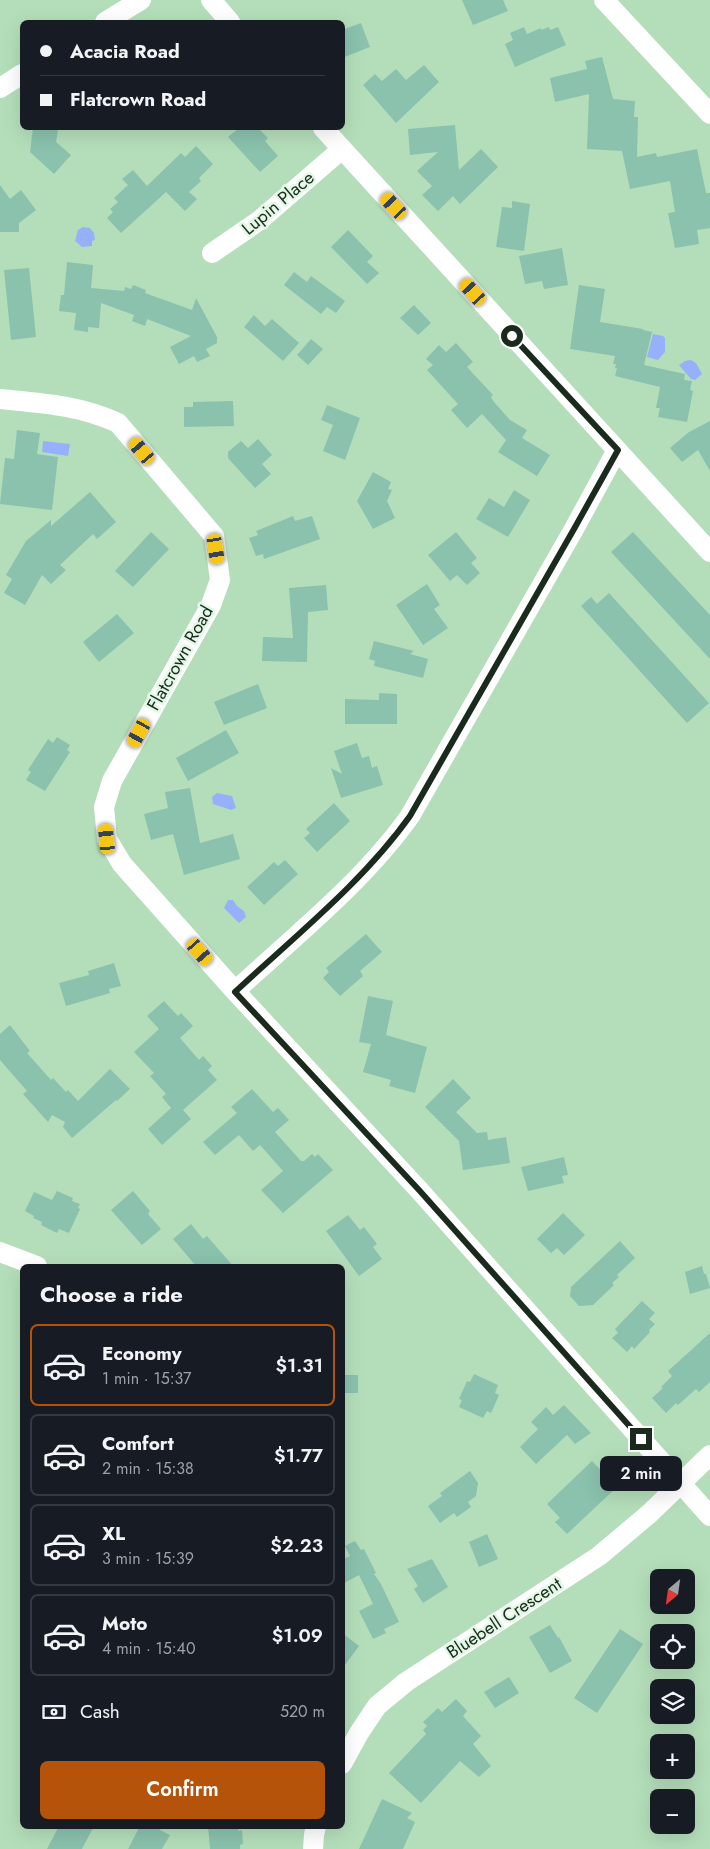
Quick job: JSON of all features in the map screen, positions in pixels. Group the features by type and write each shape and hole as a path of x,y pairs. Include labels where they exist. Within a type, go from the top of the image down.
{"street":[{"path":"108,20 141,0"},
{"path":"210,0 228,20"},
{"path":"604,0 710,114"},
{"path":"0,88 20,75"},
{"path":"325,130 710,552"},
{"name":"Lupin Place","path":"212,254 260,220 342,149"},
{"name":"Flatcrown Road","path":"0,399 74,408 98,414 118,423 214,536 220,580 211,605 112,781 104,807 107,839 122,864 235,992 419,1190 710,1516"},
{"path":"235,992 366,871 394,839 405,823 618,450"},
{"path":"0,1252 32,1264"},
{"name":"Bluebell Crescent","path":"345,1759 377,1706 406,1682 599,1556 649,1514 710,1456"},
{"path":"313,1849 315,1829"}],"water":[{"path":"83,227 90,228 94,233 95,240 92,241 92,246 82,247 75,241 78,230"},
{"path":"653,334 665,338 665,352 658,360 647,357"},
{"path":"691,360 696,363 702,374 695,380 691,379 679,365"},
{"path":"43,441 70,444 68,456 42,452"},
{"path":"217,793 232,796 236,808 231,810 213,804 212,797"},
{"path":"228,900 233,900 244,911 246,917 239,923 224,908"}],"building":[{"path":"462,0 503,0 508,11 473,25"},
{"path":"361,23 370,47 345,57 345,29"},
{"path":"524,27 527,34 541,28 541,30 549,27 550,30 558,27 566,45 515,67 505,44 513,40 510,33"},
{"path":"602,57 613,99 635,101 634,117 638,117 637,157 656,153 657,157 697,149 706,193 710,193 710,228 697,230 699,244 675,248 668,213 675,212 670,181 630,189 622,151 587,149 589,94 555,102 550,78 587,69 585,61"},
{"path":"424,65 439,82 396,123 363,85 375,74 382,81 396,69 406,80"},
{"path":"455,125 459,170 481,149 498,167 460,204 453,196 438,211 422,195 432,186 417,171 438,152 410,155 408,129"},
{"path":"33,130 58,130 56,142 71,155 54,174 30,152"},
{"path":"237,130 260,130 268,138 265,141 278,156 260,172 228,137"},
{"path":"196,146 213,164 199,178 201,181 189,192 197,199 185,211 166,192 121,233 107,218 113,212 110,209 118,202 114,198 128,185 122,179 133,170 147,186 181,153 185,157"},
{"path":"0,185 10,199 21,190 36,210 19,223 19,232 0,232"},
{"path":"512,201 530,204 524,251 496,247 502,207 512,208"},
{"path":"348,230 373,256 367,262 379,273 367,284 331,247"},
{"path":"562,248 568,285 544,289 542,281 525,284 519,256"},
{"path":"67,262 93,265 91,288 124,291 125,287 131,289 133,285 146,290 145,293 192,310 196,298 217,337 217,343 206,349 210,356 197,362 194,356 179,364 170,347 191,336 147,319 145,326 132,321 134,315 101,303 99,328 88,327 88,332 74,330 76,313 59,311 61,295 64,295"},
{"path":"29,268 36,337 11,340 4,270"},
{"path":"294,272 307,282 311,276 345,301 336,313 327,307 321,314 284,285"},
{"path":"579,285 605,289 600,322 652,332 644,365 685,374 684,380 692,381 690,390 693,391 687,422 658,417 660,408 656,408 660,387 615,376 617,368 615,368 616,364 613,364 615,356 570,349"},
{"path":"414,305 431,323 418,335 400,318"},
{"path":"254,315 265,326 272,319 299,343 283,361 244,327"},
{"path":"311,339 323,349 308,365 297,355"},
{"path":"456,343 473,362 467,367 493,395 491,397 494,402 510,420 527,430 522,438 550,455 537,476 498,452 506,440 482,414 467,428 451,410 458,404 427,370 433,365 426,359 439,345 446,352"},
{"path":"233,401 234,426 184,427 184,407 193,407 193,402"},
{"path":"327,405 360,418 345,460 323,451 333,425 321,420"},
{"path":"710,421 710,471 698,450 682,462 670,448 689,432"},
{"path":"17,430 40,433 37,454 58,457 52,510 0,504 5,458 14,459"},
{"path":"258,439 272,455 262,464 271,474 255,488 228,458 228,452 241,441 248,448"},
{"path":"373,472 391,482 388,489 392,490 387,501 395,518 373,529 357,501"},
{"path":"514,490 530,500 508,537 476,519 489,498 504,507"},
{"path":"90,492 116,522 97,539 93,534 60,565 66,570 51,584 42,575 25,605 4,593 12,579 6,575 26,541 51,520 51,526"},
{"path":"293,516 295,521 312,516 320,539 264,559 263,554 256,556 249,538 258,535 256,531"},
{"path":"151,532 169,549 133,587 115,571"},
{"path":"456,532 477,558 471,563 480,573 467,585 457,575 450,581 428,555"},
{"path":"633,532 710,615 710,659 611,552"},
{"path":"427,584 440,605 434,609 448,628 423,645 396,605"},
{"path":"326,585 328,610 308,612 307,662 262,661 263,637 293,638 289,588"},
{"path":"609,593 709,703 687,723 581,606 591,597 597,604"},
{"path":"117,614 134,633 99,662 83,642"},
{"path":"374,641 414,651 410,654 428,659 423,678 374,666 375,661 369,659"},
{"path":"258,684 267,708 224,725 214,702"},
{"path":"379,693 397,694 397,724 345,724 345,699 379,700"},
{"path":"226,730 239,753 188,781 176,758"},
{"path":"57,737 70,745 67,750 70,752 45,791 26,780 31,772 28,770 48,739 53,743"},
{"path":"357,743 362,758 369,756 372,768 377,766 383,785 341,798 331,768 342,774 334,751"},
{"path":"190,788 200,843 233,834 240,859 184,875 173,834 151,840 144,814 168,808 165,792"},
{"path":"334,803 350,821 317,852 304,838 310,833 306,829"},
{"path":"285,860 298,874 264,905 247,887 274,862 278,866"},
{"path":"366,934 382,952 360,971 363,976 340,996 323,978 329,972 326,968"},
{"path":"114,963 121,986 109,989 110,993 66,1006 59,983 89,975 88,971"},
{"path":"368,996 393,1001 386,1035 427,1047 415,1093 389,1086 391,1080 363,1072 371,1044 359,1042"},
{"path":"164,1001 178,1016 181,1013 193,1026 180,1038 199,1060 203,1056 212,1066 208,1070 217,1080 183,1110 191,1119 162,1145 148,1129 171,1108 162,1097 166,1094 150,1076 154,1073 134,1052 159,1029 147,1016"},
{"path":"10,1025 30,1051 27,1053 51,1080 53,1078 66,1092 68,1090 78,1101 110,1069 130,1089 72,1138 63,1127 65,1122 52,1115 48,1122 23,1094 27,1091 0,1060 0,1034"},
{"path":"453,1079 471,1098 456,1112 477,1133 487,1132 488,1140 506,1137 510,1163 463,1170 459,1141 425,1107"},
{"path":"252,1089 273,1112 278,1108 289,1120 275,1132 301,1161 304,1161 312,1154 315,1157 318,1154 333,1170 283,1213 261,1190 283,1171 260,1145 253,1151 239,1135 215,1155 203,1142 237,1113 231,1107"},
{"path":"564,1157 568,1175 562,1176 564,1183 528,1191 521,1167"},
{"path":"57,1191 73,1198 72,1201 80,1204 78,1208 80,1209 69,1233 59,1229 57,1233 41,1225 42,1222 33,1218 34,1216 25,1211 34,1192 52,1200"},
{"path":"133,1191 150,1211 148,1214 161,1229 142,1245 111,1210"},
{"path":"563,1213 585,1235 564,1255 557,1248 551,1253 537,1239"},
{"path":"348,1215 360,1230 364,1227 377,1244 373,1247 382,1259 359,1276 326,1231"},
{"path":"191,1224 203,1239 207,1236 231,1264 194,1264 173,1239"},
{"path":"620,1241 635,1258 617,1275 619,1277 612,1283 614,1285 593,1305 579,1306 570,1296 571,1287"},
{"path":"702,1266 710,1288 690,1294 685,1272"},
{"path":"642,1301 655,1313 649,1319 655,1324 634,1349 632,1346 627,1352 612,1338 618,1333 615,1329"},
{"path":"710,1333 710,1382 699,1392 696,1389 678,1405 676,1403 666,1413 652,1398 672,1376 668,1371"},
{"path":"474,1374 498,1385 495,1393 499,1395 491,1413 487,1411 483,1418 459,1407 462,1400 459,1399 467,1381 470,1382"},
{"path":"345,1375 358,1375 358,1393 345,1393"},
{"path":"564,1405 591,1433 575,1444 567,1435 536,1464 520,1447 538,1429 531,1422 546,1407 553,1415"},
{"path":"592,1461 617,1487 567,1534 555,1522 560,1518 547,1504"},
{"path":"470,1471 478,1483 476,1496 468,1502 471,1507 457,1517 454,1513 440,1523 428,1506 442,1496 440,1493"},
{"path":"487,1534 498,1559 479,1567 469,1542"},
{"path":"355,1541 361,1550 364,1549 376,1573 374,1574 381,1584 399,1622 384,1629 386,1633 373,1639 359,1611 373,1604 359,1575 345,1582 345,1558 350,1556 345,1546"},
{"path":"432,1559 448,1587 423,1603 414,1589 418,1586 407,1569"},
{"path":"550,1625 572,1661 550,1673 529,1637"},
{"path":"620,1629 643,1644 597,1713 574,1698"},
{"path":"345,1635 359,1646 345,1665"},
{"path":"509,1677 519,1693 495,1708 484,1692"},
{"path":"456,1699 467,1711 463,1716 481,1736 473,1744 491,1766 479,1777 460,1761 421,1803 389,1773 426,1734 423,1730 427,1726 423,1722 438,1708 442,1712"},
{"path":"382,1799 412,1813 407,1818 415,1822 403,1849 359,1849"},
{"path":"57,1829 92,1829 82,1849 47,1849"},
{"path":"138,1829 160,1829 170,1835 162,1849 128,1849"},
{"path":"208,1829 242,1830 243,1844 240,1845 240,1849 210,1849"}],"route":[{"path":"512,336 618,450 410,816 394,839 366,871 235,992 419,1190 641,1439"}]}
